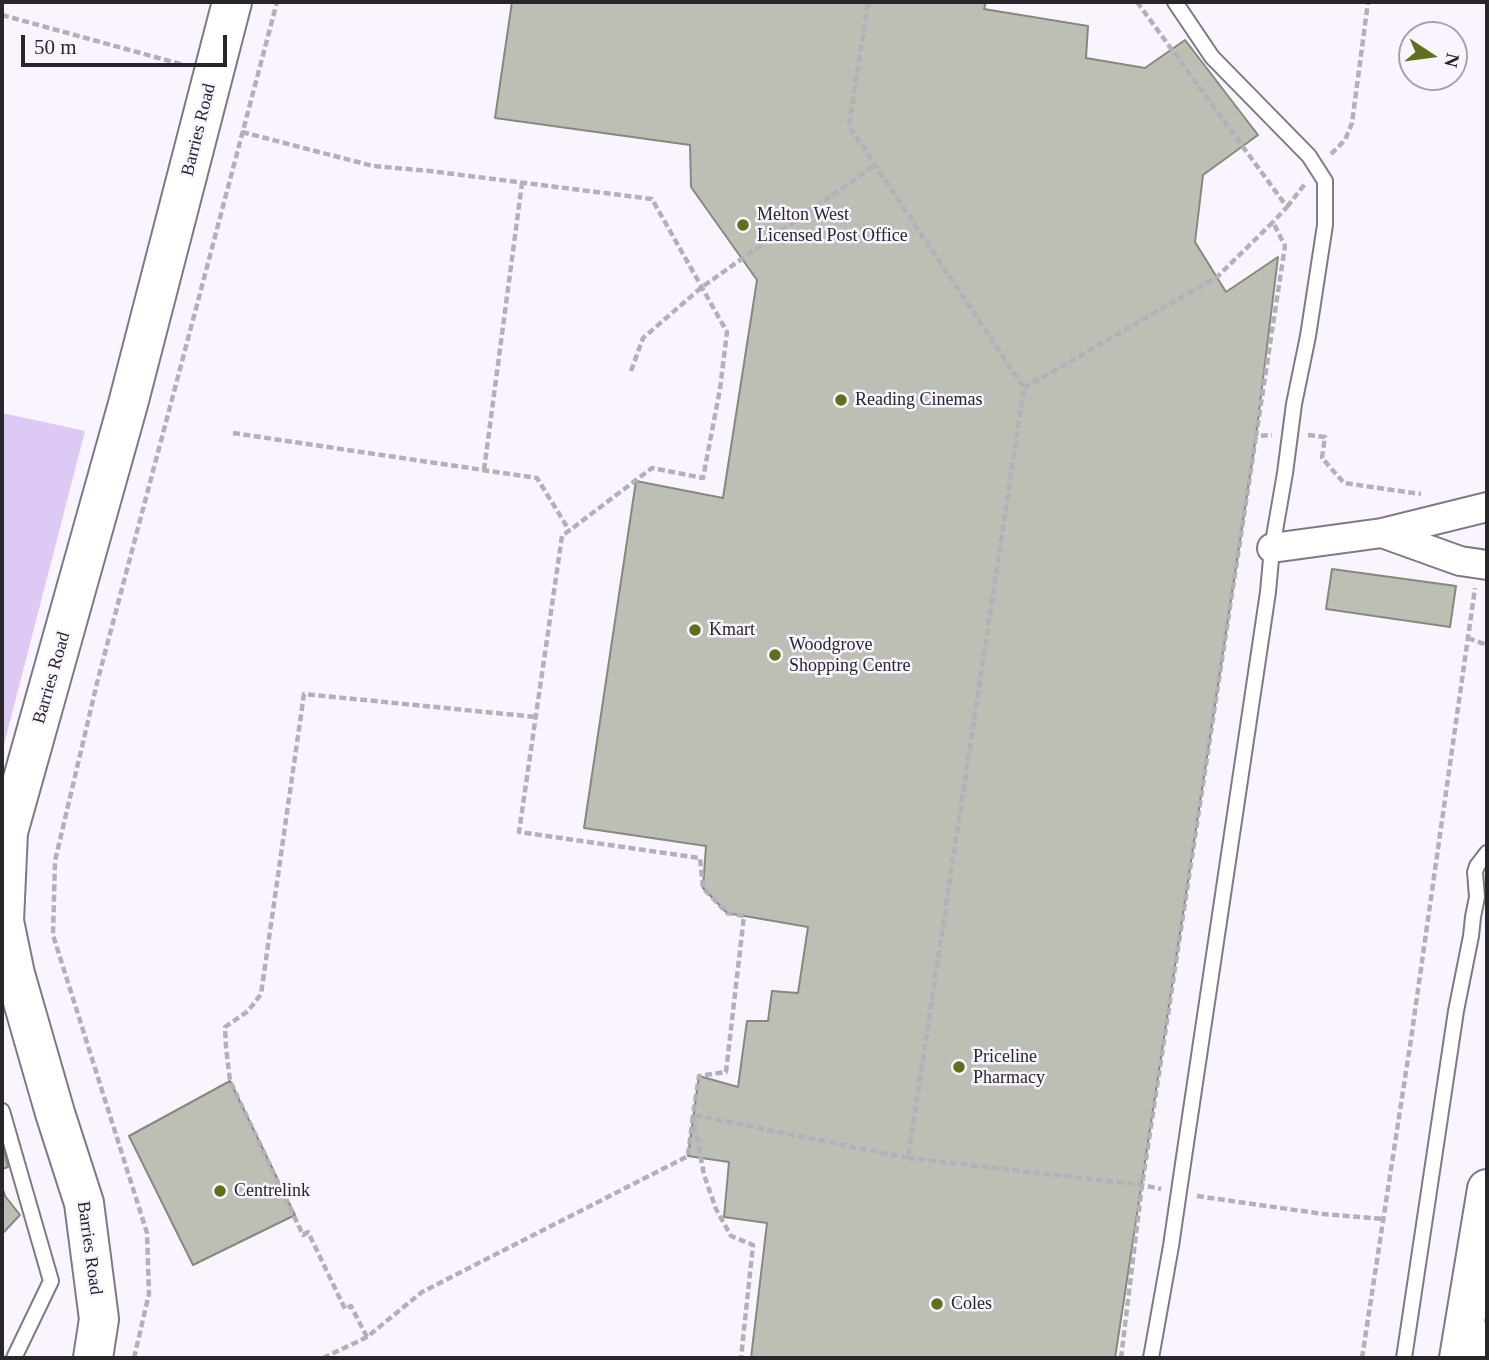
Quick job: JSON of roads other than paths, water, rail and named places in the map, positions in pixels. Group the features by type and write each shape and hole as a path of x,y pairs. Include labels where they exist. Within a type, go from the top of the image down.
{"street":[{"name":"Barries Road","path":"93,1358 99,1319 84,1203 55,1114 4,921 8,832 128,404 232,2"},
{"path":"1272,548 1382,533 1487,508"},
{"path":"1382,533 1460,561 1483,564"},
{"path":"1459,1358 1487,1189"}],"lane":[{"path":"1151,1358 1179,1193 1294,404 1308,336 1325,225 1325,181 1309,156 1212,57 1175,2"},
{"path":"1404,1358 1456,1011 1473,917 1482,893 1475,872 1487,853"},
{"path":"2,1111 51,1281 14,1358"},
{"path":"1482,1358 1487,1328"}],"place":[{"name":"Melton West Licensed Post Office","path":"743,225"},
{"name":"Reading Cinemas","path":"841,400"},
{"name":"Kmart","path":"695,630"},
{"name":"Woodgrove Shopping Centre","path":"775,655"},
{"name":"Priceline Pharmacy","path":"959,1067"},
{"name":"Centrelink","path":"220,1191"},
{"name":"Coles","path":"937,1304"}]}
